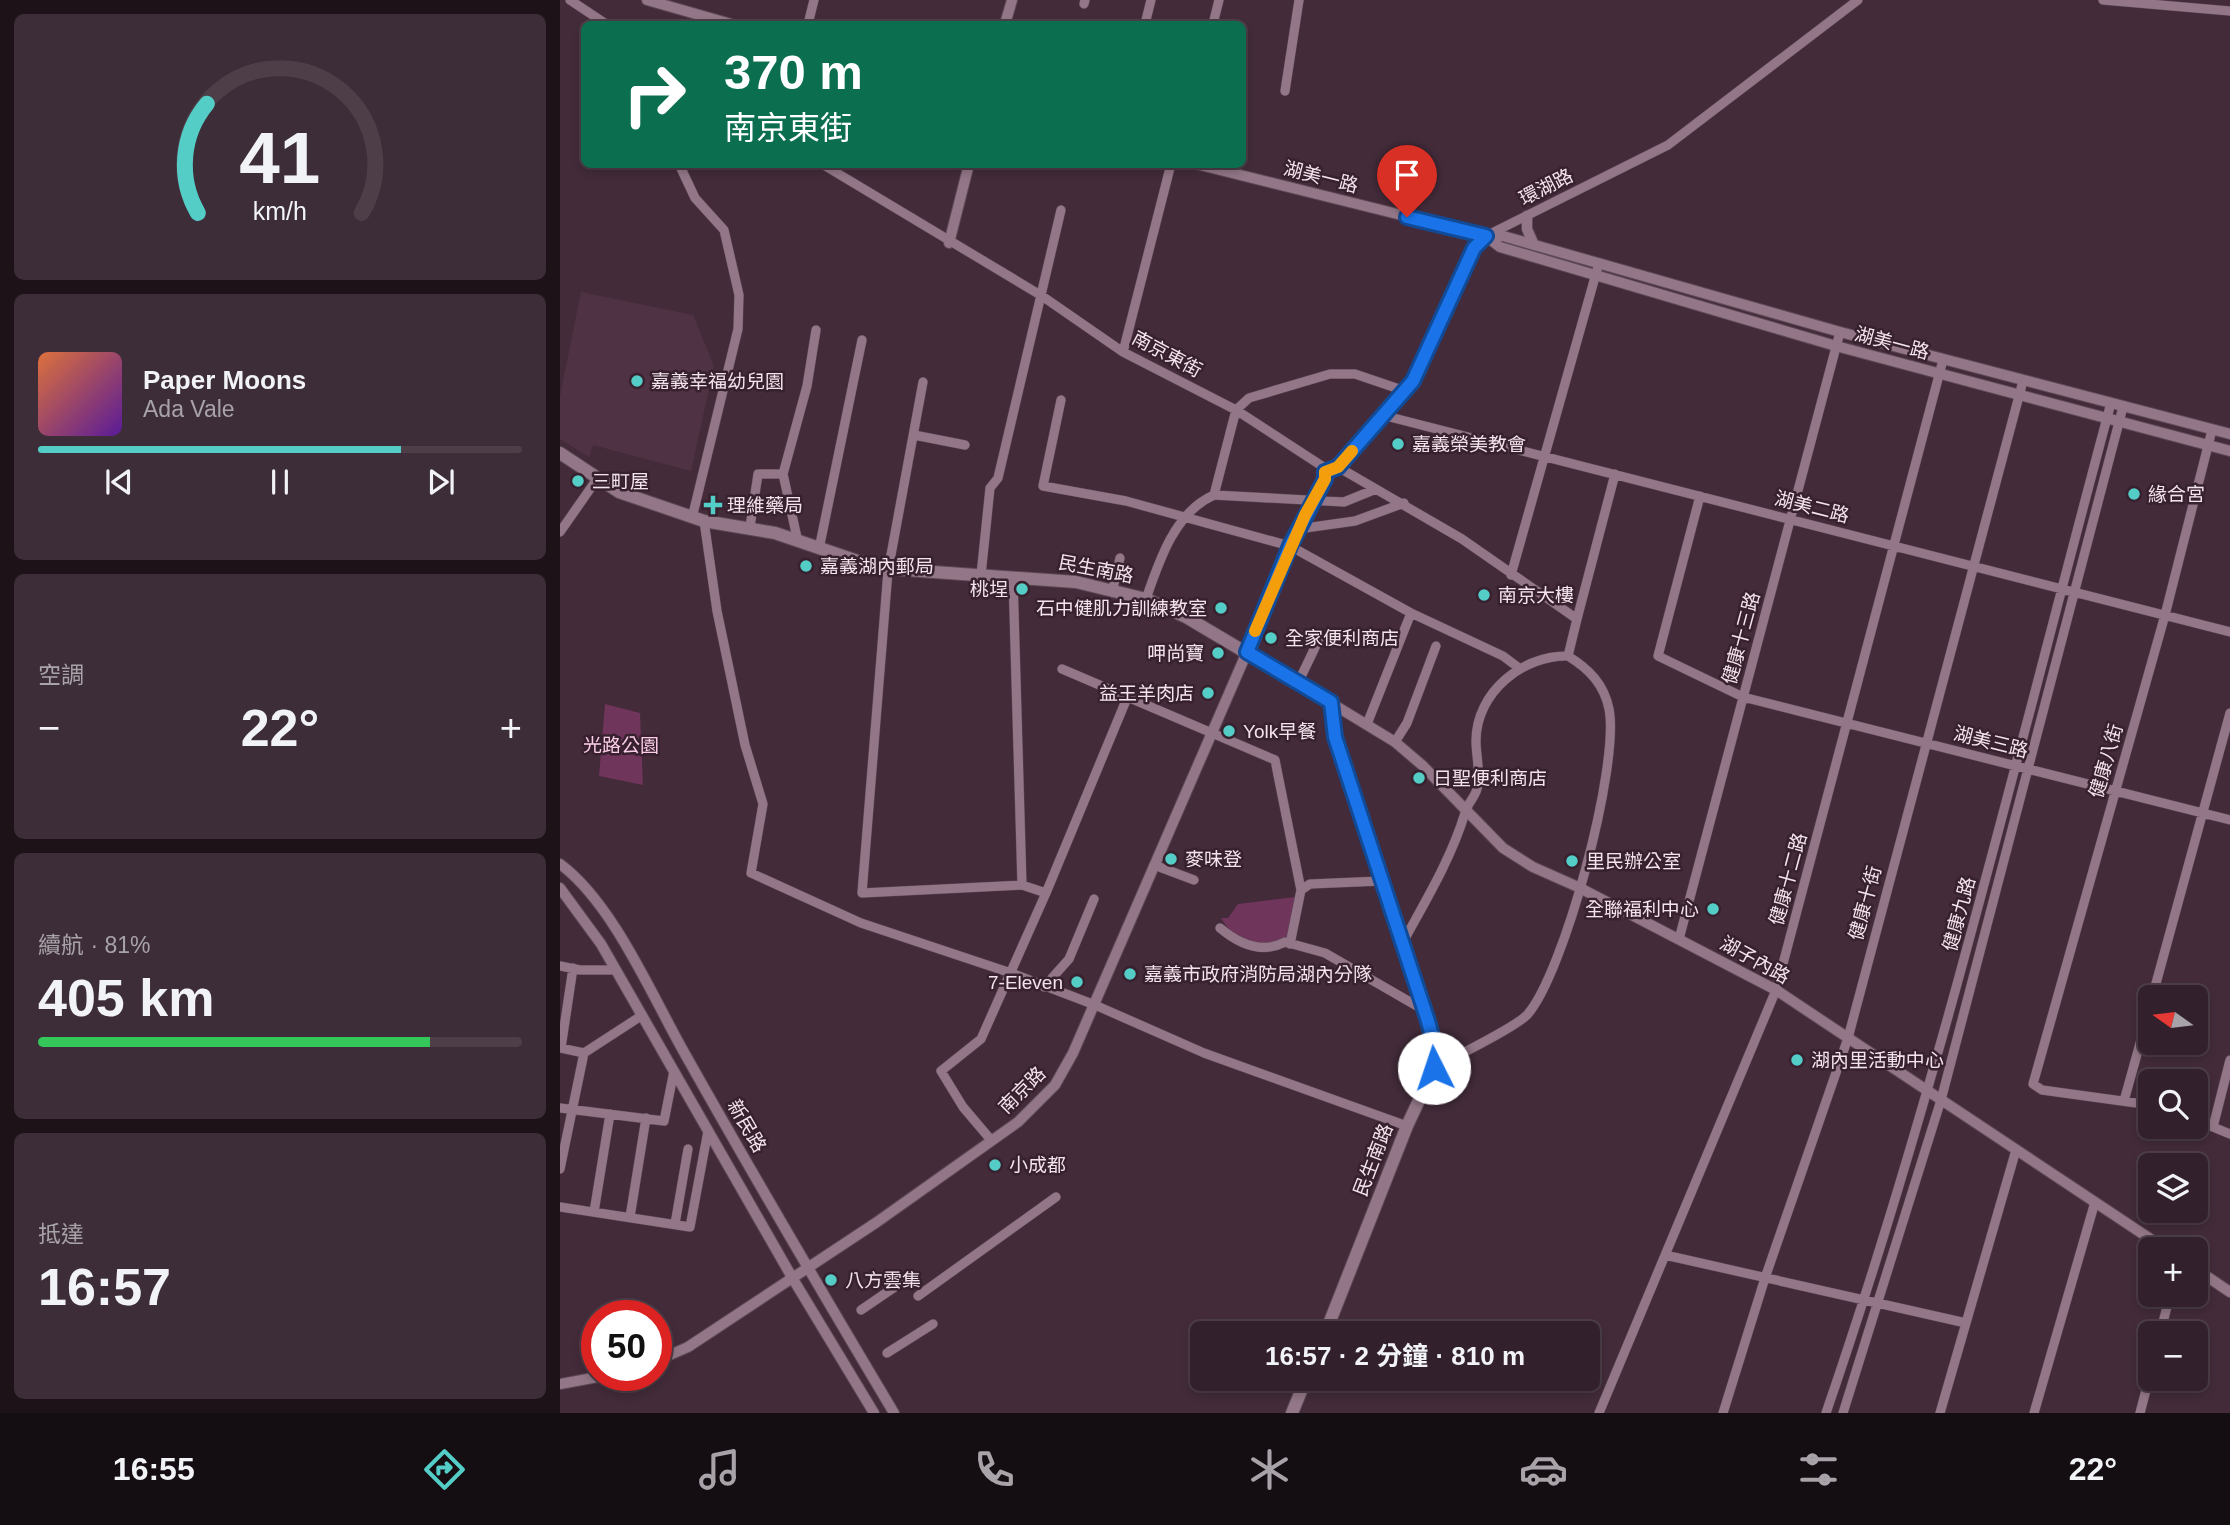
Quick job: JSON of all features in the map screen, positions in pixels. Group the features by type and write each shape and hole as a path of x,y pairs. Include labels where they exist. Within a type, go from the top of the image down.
{"main road":[{"name":"民生南路","path":"560,453 620,492 698,519 750,527 888,571 1076,582 1146,599 1186,617 1331,702 1335,737 1433,1039 1434,1068 1407,1126 1330,1321"},
{"path":"1292,1413 1301,1391"}],"street":[{"path":"570,0 602,21"},
{"path":"647,0 720,21"},
{"path":"809,21 814,0"},
{"path":"1006,21 1012,0"},
{"path":"1146,21 1151,0"},
{"path":"1214,21 1219,0"},
{"path":"1285,91 1299,0"},
{"name":"環湖路","path":"1325,472 1338,467 1386,416 1413,381 1474,248 1486,236 1668,145 1858,0"},
{"path":"2103,0 2230,11"},
{"path":"681,168 695,198 724,230 739,295 738,329 698,519 745,745 763,804 751,873 861,923 1011,973 1095,1005 1215,1057 1407,1126"},
{"name":"南京東街","path":"828,168 949,243 1042,296 1123,352 1236,410 1325,468 1325,472"},
{"path":"949,243 968,168"},
{"path":"1123,352 1170,168"},
{"name":"湖美一路","path":"1212,168 1486,236 1596,275 1836,346 2230,451"},
{"path":"981,575 990,488 998,478 1061,210"},
{"path":"1527,216 1527,229 1534,245"},
{"path":"1501,241 1534,245 1942,360 2230,434"},
{"path":"1511,575 1599,263"},
{"path":"798,542 783,474 807,386 816,330"},
{"name":"湖美一路","path":"1836,346 1840,332"},
{"path":"819,550 862,340"},
{"name":"健康十三路","path":"1679,939 1836,346"},
{"name":"湖美一路","path":"1938,373 1942,360"},
{"name":"健康十二路","path":"1599,1413 1776,990 1895,546 1938,373"},
{"path":"1214,495 1236,410 1249,398 1330,374 1354,374 1405,391"},
{"path":"2019,395 2024,381"},
{"path":"923,382 888,571 862,893 1022,885 1046,893"},
{"name":"健康十街","path":"1723,1413 1765,1278 1848,1038 2019,395"},
{"path":"1061,400 1043,486 1186,516 1290,546 1411,613 1503,656 1519,668"},
{"path":"2111,403 2113,420"},
{"name":"健康九路","path":"1826,1413 1865,1300 1929,1092 2113,420 2123,407"},
{"name":"湖美二路","path":"1386,416 2230,632"},
{"name":"健康九路","path":"1843,1413 1941,1100 2076,592 2113,420"},
{"path":"2208,445 2212,430"},
{"path":"914,435 965,445"},
{"name":"健康八街","path":"2124,1101 2042,1090 2033,1084 2165,615 2208,445"},
{"path":"1338,467 1404,503 1577,619"},
{"path":"1247,652 1290,546 1325,479 1325,472"},
{"path":"750,527 758,474 783,474"},
{"path":"1568,656 1615,474"},
{"path":"560,532 597,479"},
{"path":"1146,599 1159,560 1195,504 1214,495 1343,502 1376,489"},
{"name":"湖美三路","path":"1700,496 1658,656 1743,697 2230,820"},
{"path":"1298,529 1355,521 1404,503"},
{"path":"1112,592 1119,558"},
{"path":"1013,577 1022,885"},
{"path":"1367,724 1411,613"},
{"path":"1298,683 1320,637"},
{"path":"1395,742 1407,723 1436,646"},
{"name":"南京路","path":"672,1354 688,1347 808,1269 1018,1122 1055,1085 1095,1005 1209,734 1247,652"},
{"path":"1403,942 1446,864 1462,828 1465,811 1477,789 1476,738 1484,711 1497,688 1519,668 1542,658 1568,656 1595,677 1609,707 1612,728 1603,798 1554,971 1526,1016 1434,1068"},
{"path":"1062,670 1275,760 1301,890 1290,944"},
{"path":"991,1140 963,1107 941,1071 981,1039 1128,698"},
{"name":"湖子內路","path":"1331,702 1395,742 1422,765 1503,848 1533,867 1578,887 1776,990 2147,1237"},
{"path":"2156,985 2230,713"},
{"name":"新民路","path":"560,864 577,876 626,946 808,1269 894,1413"},
{"path":"1154,865 1194,880"},
{"path":"560,872 577,876"},
{"path":"1301,890 1310,884 1381,881"},
{"name":"新民路","path":"560,888 587,922 793,1279 874,1413"},
{"path":"1045,987 1069,959 1094,899"},
{"path":"1220,928 1233,940 1252,946 1272,949 1285,942 1325,953 1418,1006 1423,1005"},
{"path":"560,966 614,970"},
{"path":"573,968 560,1048 584,1052 641,1016"},
{"path":"2138,1051 2124,1101 2138,1103"},
{"path":"560,1169 584,1052"},
{"path":"2213,1127 2230,1060"},
{"path":"560,1108 664,1121 674,1071"},
{"path":"594,1212 610,1114"},
{"path":"630,1217 646,1118"},
{"path":"2208,1125 2230,1134"},
{"path":"560,1207 690,1227 708,1131"},
{"path":"674,1224 688,1149"},
{"path":"1940,1413 2016,1150"},
{"path":"918,1296 1056,1197"},
{"path":"2034,1413 2095,1202"},
{"path":"1665,1255 1966,1323"},
{"path":"2208,1277 2230,1292"},
{"path":"861,1310 908,1279"},
{"path":"887,1353 933,1324"},
{"path":"560,1384 581,1380"},
{"path":"2140,1413 2146,1391"}],"shaded area":[{"name":"嘉義幸福幼兒園","path":"581,292 693,315 714,366 691,471 593,445 589,457 560,439 560,396"}],"green space":[{"name":"光路公園","path":"605,704 640,713 643,785 599,776"},
{"path":"1295,897 1288,939 1278,943 1250,944 1234,934 1221,918 1228,918 1238,904"}],"slow traffic":[{"path":"1255,631 1290,546 1325,479 1325,472 1338,467 1352,451"}],"place":[{"name":"嘉義幸福幼兒園","path":"637,381"},
{"name":"嘉義榮美教會","path":"1398,444"},
{"name":"三町屋","path":"578,481"},
{"name":"緣合宮","path":"2134,494"},
{"name":"理維藥局","path":"713,505"},
{"name":"嘉義湖內郵局","path":"806,566"},
{"name":"桃埕","path":"1022,589"},
{"name":"南京大樓","path":"1484,595"},
{"name":"石中健肌力訓練教室","path":"1221,608"},
{"name":"全家便利商店","path":"1271,638"},
{"name":"呷尚寶","path":"1218,653"},
{"name":"益王羊肉店","path":"1208,693"},
{"name":"Yolk早餐","path":"1229,731"},
{"name":"日聖便利商店","path":"1419,778"},
{"name":"麥味登","path":"1171,859"},
{"name":"里民辦公室","path":"1572,861"},
{"name":"全聯福利中心","path":"1713,909"},
{"name":"嘉義市政府消防局湖內分隊","path":"1130,974"},
{"name":"7-Eleven","path":"1077,982"},
{"name":"湖內里活動中心","path":"1797,1060"},
{"name":"小成都","path":"995,1165"},
{"name":"八方雲集","path":"831,1280"}],"route":[{"path":"1407,217 1486,236 1474,248 1413,381 1386,416 1338,467 1325,472 1325,479 1290,546 1247,652 1331,702 1335,737 1433,1039 1434,1068"}]}
